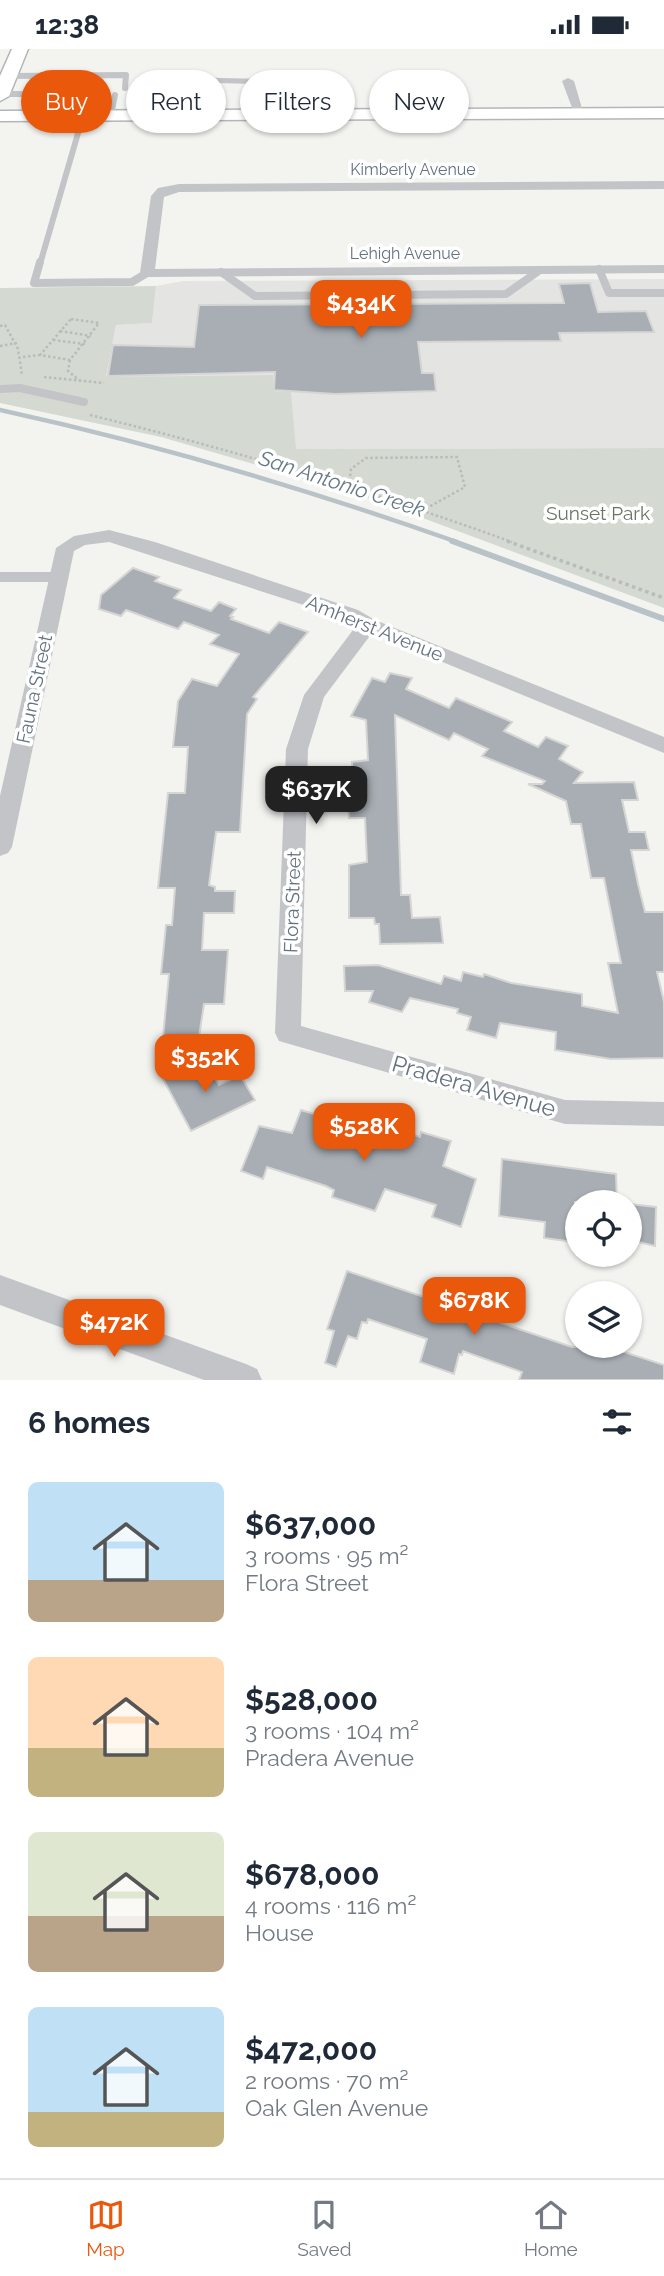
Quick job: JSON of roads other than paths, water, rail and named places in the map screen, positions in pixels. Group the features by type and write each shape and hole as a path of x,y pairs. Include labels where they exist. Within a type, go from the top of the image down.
{"street":[{"path":"0,95 20,49"},
{"path":"568,81 580,113"},
{"path":"469,113 664,113"},
{"path":"112,115 240,114"},
{"path":"0,116 21,116"},
{"name":"Kimberly Avenue","path":"147,273 158,196 163,191 193,188 664,185"},
{"name":"Lehigh Avenue","path":"147,273 664,269"},
{"name":"Amherst Avenue","path":"80,540 109,536 148,546 351,614 368,624 664,745"},
{"name":"Fauna Street","path":"0,847 65,548 80,540"},
{"name":"Flora Street","path":"288,1033 297,748 314,695 368,624"},
{"name":"Pradera Avenue","path":"288,1033 565,1112 664,1114"},
{"path":"0,1290 246,1380"}],"lane":[{"path":"9,76 126,75 125,88"},
{"path":"0,95 21,94"},
{"path":"112,110 115,95"},
{"path":"78,133 34,283 132,282 147,273"},
{"path":"221,272 255,296 506,294 540,269"},
{"path":"599,269 609,293 664,293"},
{"path":"0,390 20,388 84,402"},
{"path":"0,577 59,577"}],"waterway":[{"name":"San Antonio Creek","path":"0,410 231,469 457,542"},
{"name":"San Antonio Creek","path":"452,541 664,619"}],"park label":[{"name":"Sunset Park","path":"598,513"}]}
